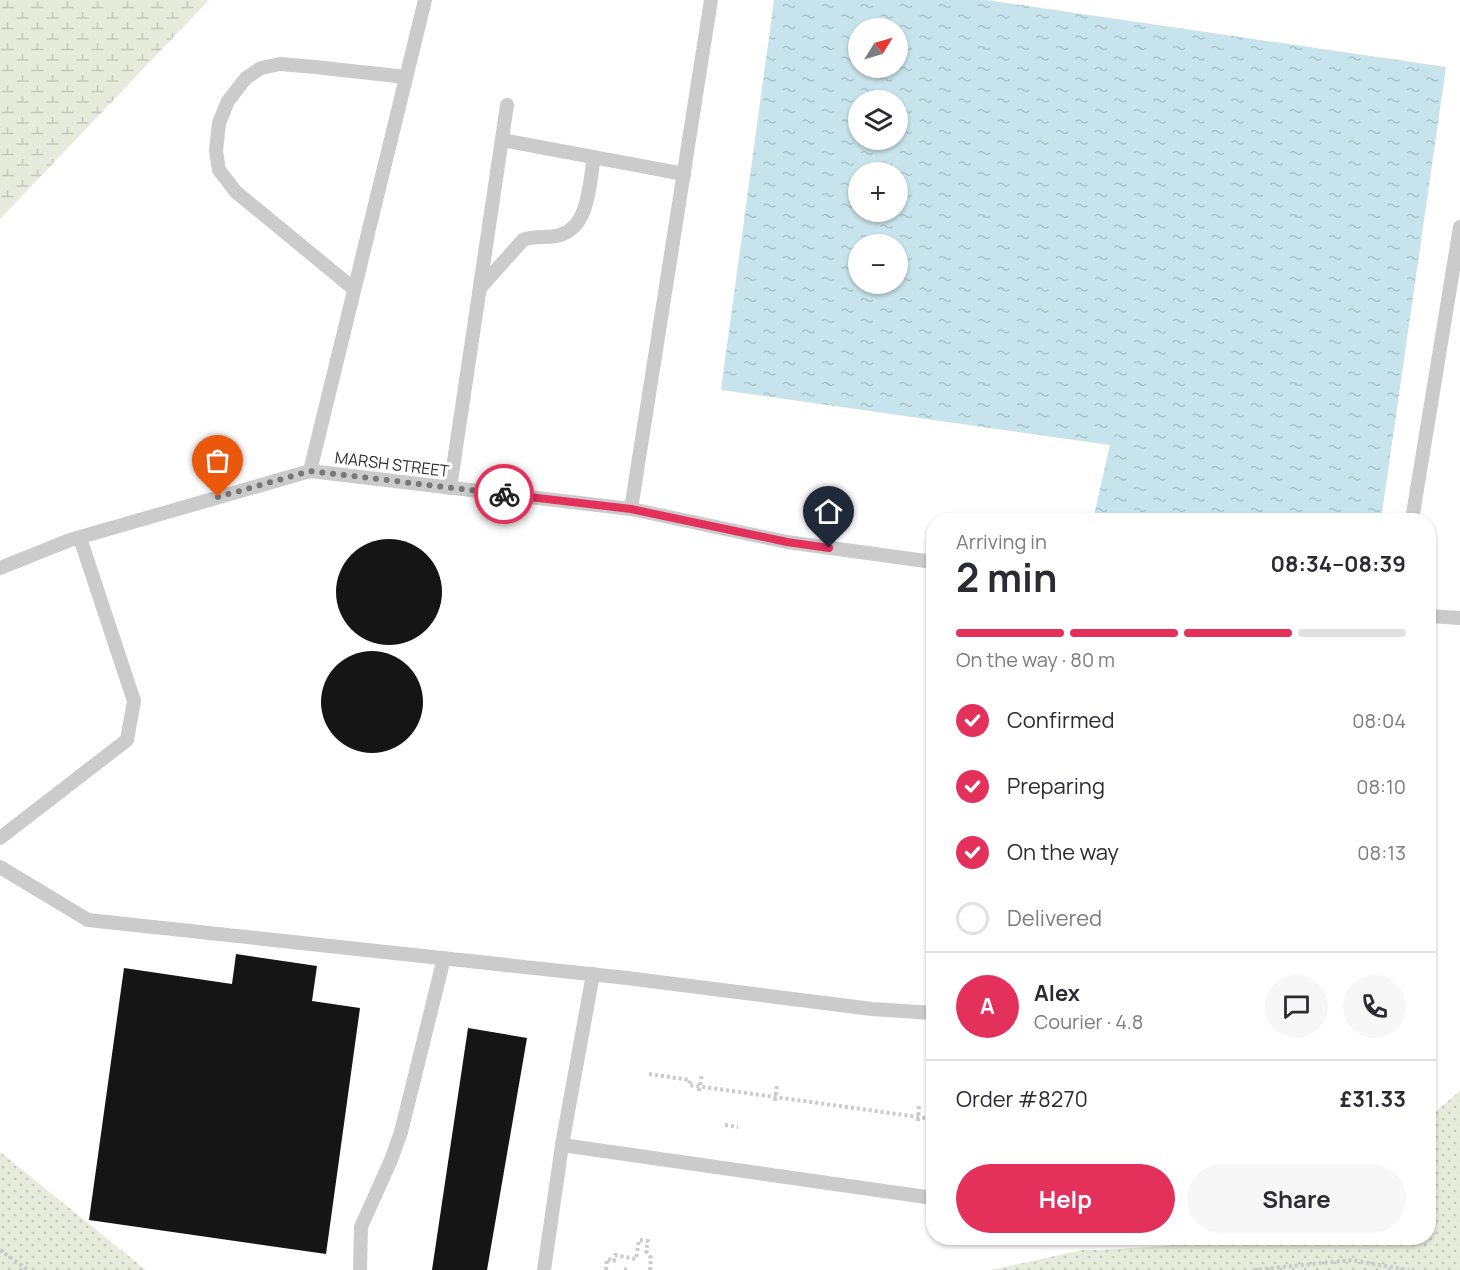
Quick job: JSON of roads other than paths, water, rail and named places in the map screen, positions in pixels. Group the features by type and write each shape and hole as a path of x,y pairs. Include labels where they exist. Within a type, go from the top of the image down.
{"lane":[{"path":"310,471 424,0"},
{"path":"631,509 711,0"},
{"path":"354,289 236,192 219,170 216,151 219,123 228,101 246,78 261,68 279,64 406,77"},
{"path":"450,488 507,105"},
{"path":"502,140 684,174"},
{"path":"480,288 523,240 531,236 550,237 563,234 580,220 585,208 594,157"},
{"path":"1413,513 1460,227"},
{"name":"MARSH STREET","path":"0,568 70,540 310,471 631,509 787,542 926,561"},
{"path":"0,838 127,740 134,701 80,538"},
{"path":"1436,616 1460,618"},
{"path":"0,867 88,920 593,974 872,1009 926,1013"},
{"path":"360,1270 361,1227 401,1132 444,958"},
{"path":"544,1270 562,1145 593,974"},
{"path":"562,1145 926,1197"}],"water":[{"path":"774,0 986,0 1446,67 1382,513 1095,513 1110,445 721,390"}]}
